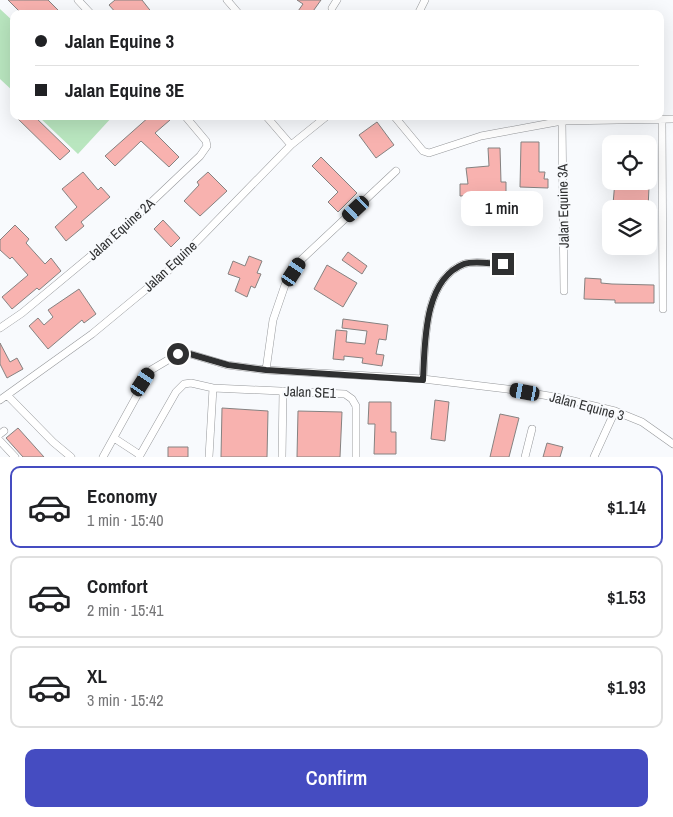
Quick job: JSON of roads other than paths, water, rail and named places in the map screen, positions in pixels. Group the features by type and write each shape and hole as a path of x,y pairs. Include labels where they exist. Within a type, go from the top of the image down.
{"street":[{"path":"78,0 87,10"},
{"path":"227,0 236,10"},
{"path":"332,8 337,0"},
{"name":"Jalan Equine 2A","path":"3,326 122,230 200,156 207,146 206,141 188,120"},
{"path":"269,120 291,145"},
{"name":"Jalan Equine","path":"0,400 92,334 167,272 291,145 322,120"},
{"path":"397,120 426,153 482,136 562,120"},
{"name":"Jalan Equine 3A","path":"562,120 564,291"},
{"path":"662,120 663,308"},
{"path":"266,370 276,308 285,285 302,260 396,171"},
{"path":"423,380 426,336 431,305 437,289 444,280 462,265 469,263 503,264"},
{"path":"0,316 3,326"},
{"name":"Jalan Equine 3","path":"103,457 151,370 178,354 190,354 228,365 266,370 423,380 507,389 561,398 615,411 642,422 673,444"},
{"name":"Jalan SE1","path":"139,456 167,405 180,386 191,383 210,387 336,392 345,394 352,399 356,406 356,457"},
{"path":"209,457 210,387"},
{"path":"282,457 283,391"},
{"path":"8,396 53,442 71,457"},
{"path":"594,457 615,411"},
{"path":"524,457 532,429"},
{"path":"114,438 139,456"},
{"path":"0,441 15,457"}]}
